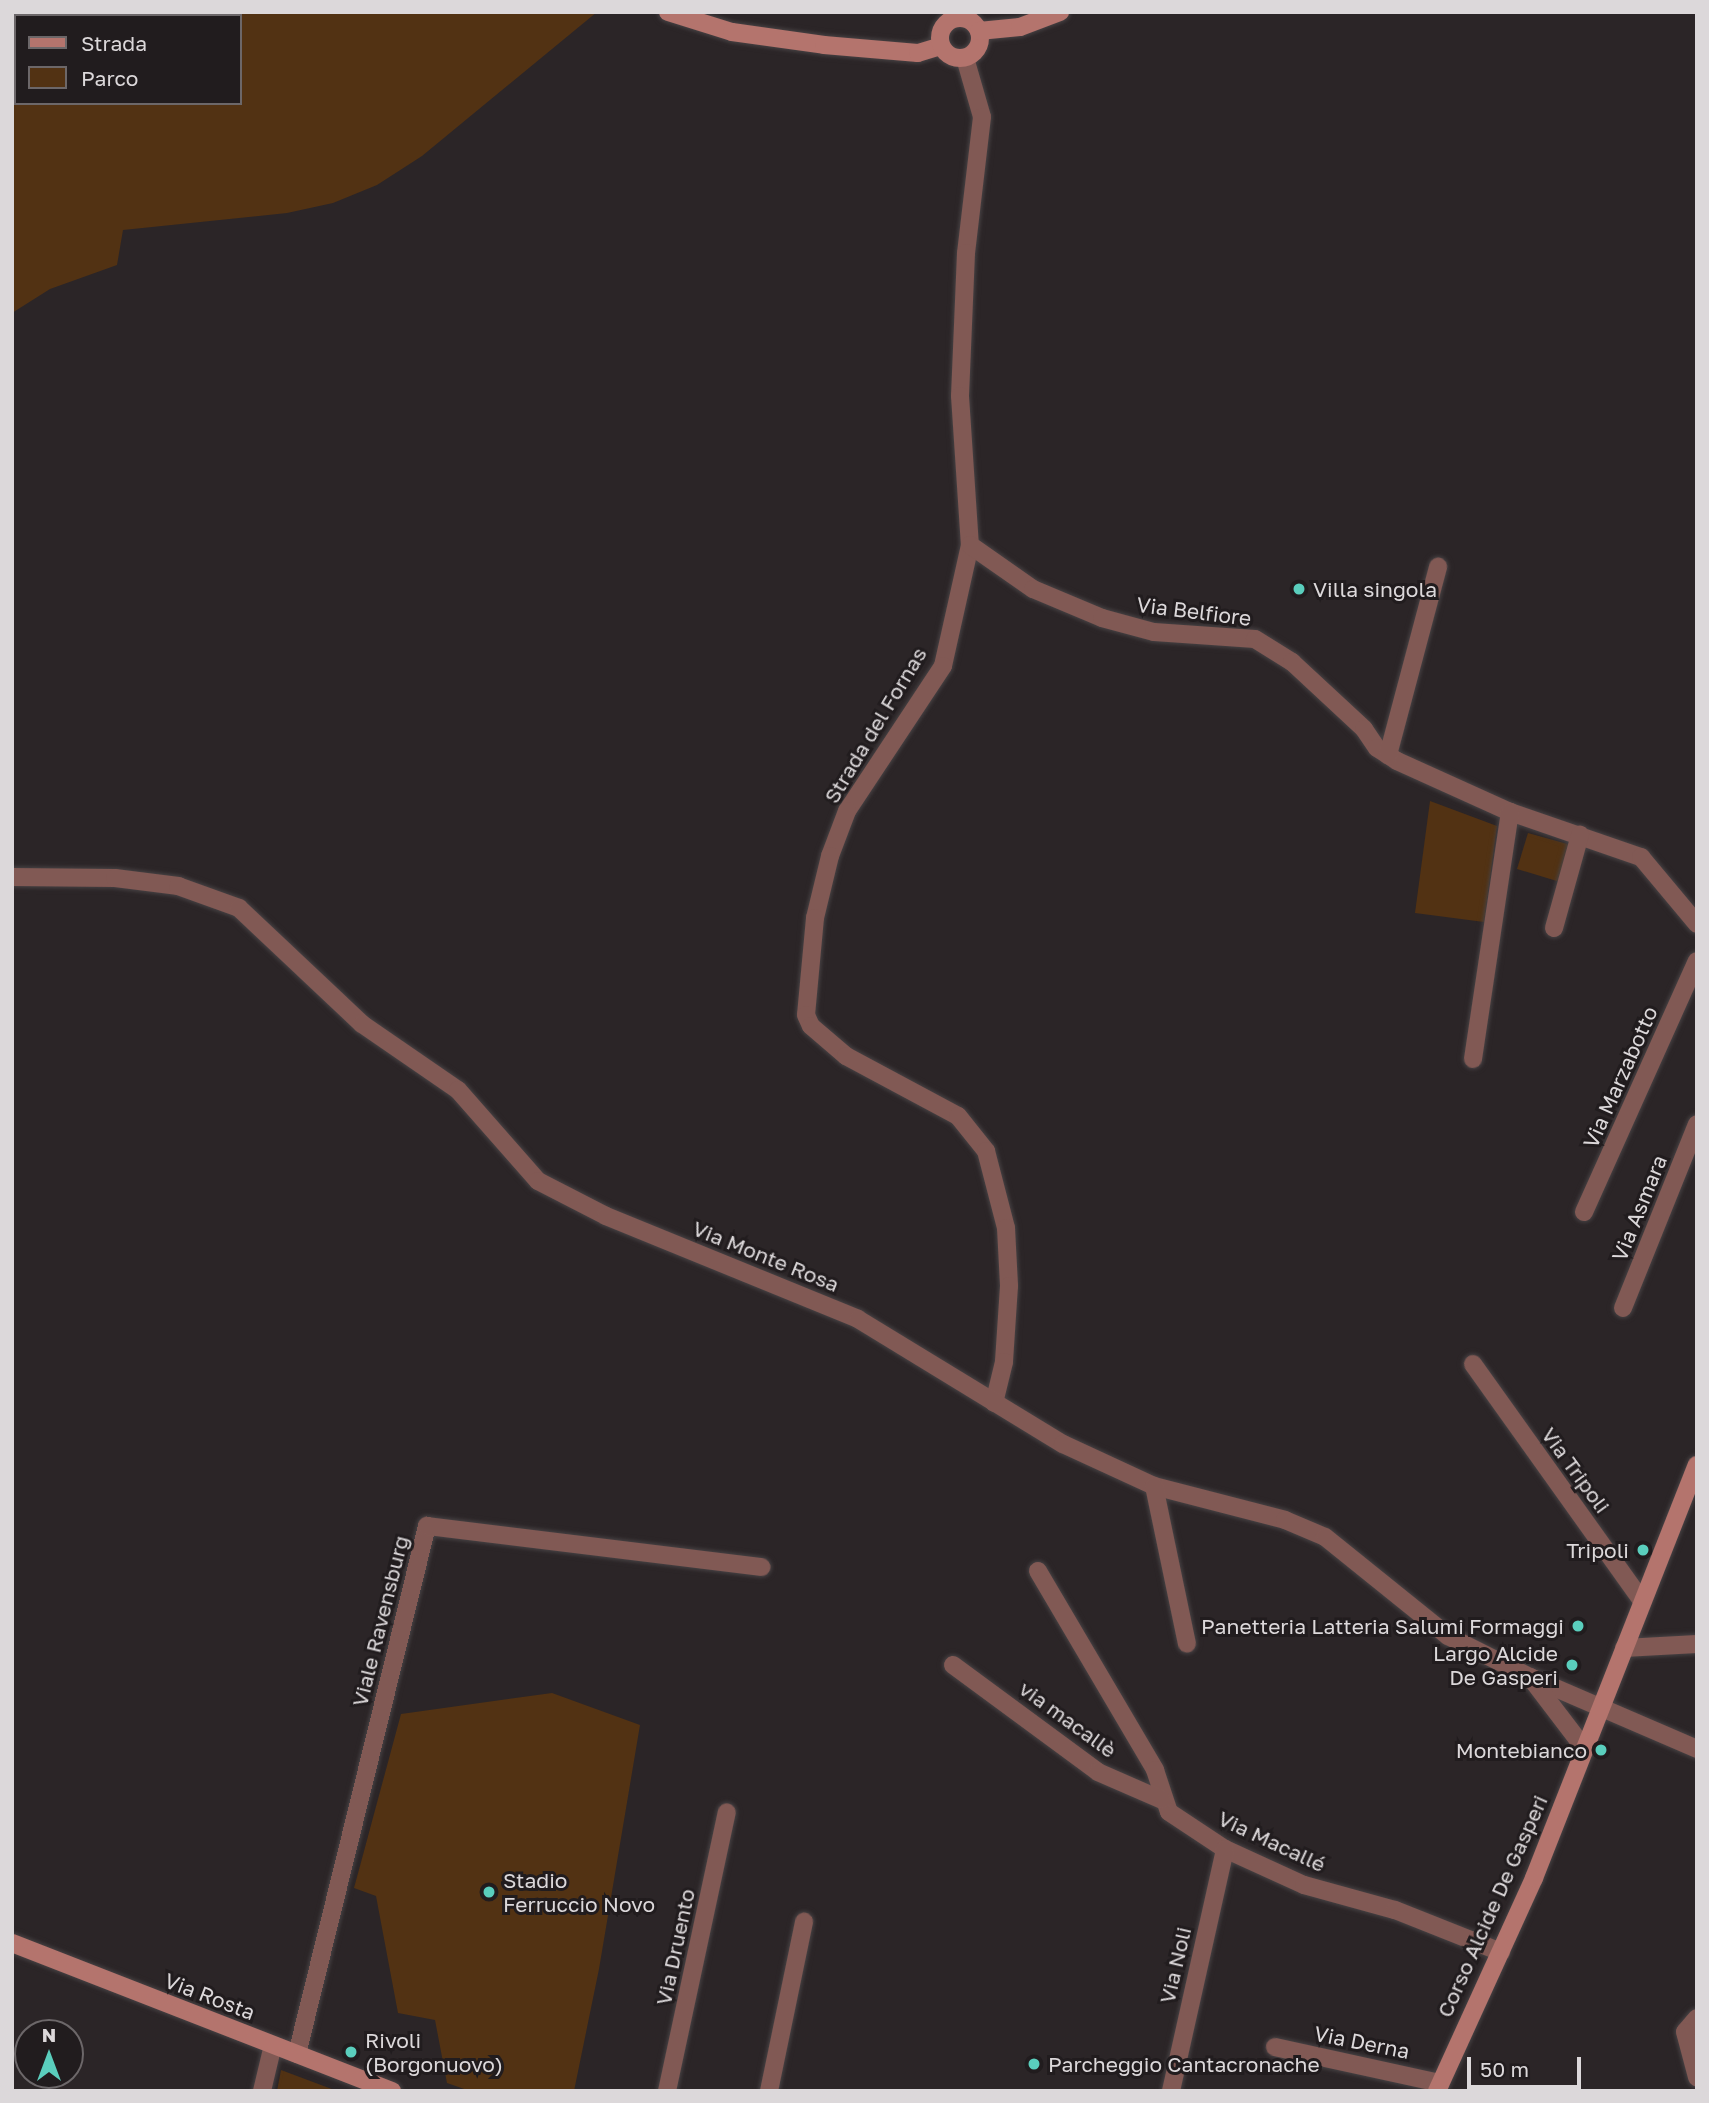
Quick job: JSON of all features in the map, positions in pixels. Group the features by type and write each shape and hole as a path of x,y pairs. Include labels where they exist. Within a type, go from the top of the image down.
{"street":[{"path":"668,12 732,32 801,42 918,53 941,46"},
{"path":"979,30 980,44 965,58 953,58 941,46 940,32 949,21 963,18 979,30 1020,27 1060,12"},
{"name":"Strada del Fornas","path":"965,58 976,86 982,117 966,253 960,396 970,545 943,666 847,811 815,918 806,997 810,1026 870,1071 958,1116 986,1151 1006,1228 1009,1275 1004,1362 994,1403"},
{"name":"Via Belfiore","path":"970,545 1032,589 1102,618 1154,632 1255,639 1292,662 1388,755 1510,812 1641,857 1697,924"},
{"path":"1388,755 1438,567"},
{"path":"1473,1059 1510,812"},
{"path":"1554,928 1580,835"},
{"name":"Via Monte Rosa","path":"12,877 114,877 178,886 239,908 362,1024 458,1090 538,1181 606,1216 858,1319 1063,1444 1154,1486 1285,1520 1325,1536 1448,1636 1530,1677"},
{"name":"Via Marzabotto","path":"1584,1212 1697,961"},
{"name":"Via Asmara","path":"1623,1308 1697,1124"},
{"name":"Via Tripoli","path":"1473,1364 1642,1601"},
{"name":"Corso Alcide De Gasperi","path":"1439,2087 1501,1951 1697,1465"},
{"path":"1154,1486 1187,1644"},
{"name":"Viale Ravensburg","path":"297,2054 427,1526 762,1567"},
{"path":"1038,1571 1155,1770 1162,1800"},
{"path":"1624,1648 1697,1644"},
{"name":"via macallè","path":"953,1665 1098,1772 1162,1800"},
{"path":"1530,1677 1601,1705 1697,1749"},
{"path":"1530,1677 1584,1748"},
{"name":"Via Macallé","path":"1162,1800 1169,1812 1225,1849 1304,1885 1395,1910 1501,1951"},
{"name":"Via Druento","path":"667,2091 727,1812"},
{"name":"Via Noli","path":"1171,2091 1225,1849"},
{"path":"769,2091 804,1922"},
{"name":"Via Rosta","path":"12,1943 387,2090"},
{"path":"1697,2018 1685,2032 1697,2077"},
{"path":"262,2091 273,2045"},
{"name":"Via Derna","path":"1275,2047 1439,2087"}],"green space":[{"path":"597,12 422,156 377,185 333,203 287,213 123,230 117,265 50,289 12,313 12,22 14,105 242,105 242,14 142,14"},
{"path":"1430,801 1497,826 1484,922 1415,913"},
{"path":"1528,833 1571,845 1560,882 1517,869"},
{"name":"Stadio Ferruccio Novo","path":"552,1693 640,1725 599,1969 574,2091 470,2091 447,2083 435,2020 398,2013 376,1896 354,1888 401,1714"},
{"path":"281,2070 337,2091 277,2091"}],"place":[{"name":"Villa singola","path":"1299,589"},
{"name":"Tripoli","path":"1643,1550"},
{"name":"Panetteria Latteria Salumi Formaggi","path":"1578,1626"},
{"name":"Largo Alcide De Gasperi","path":"1572,1665"},
{"name":"Montebianco","path":"1601,1750"},
{"name":"Stadio Ferruccio Novo","path":"489,1892"},
{"name":"Rivoli (Borgonuovo)","path":"351,2052"},
{"name":"Parcheggio Cantacronache","path":"1034,2064"}]}
